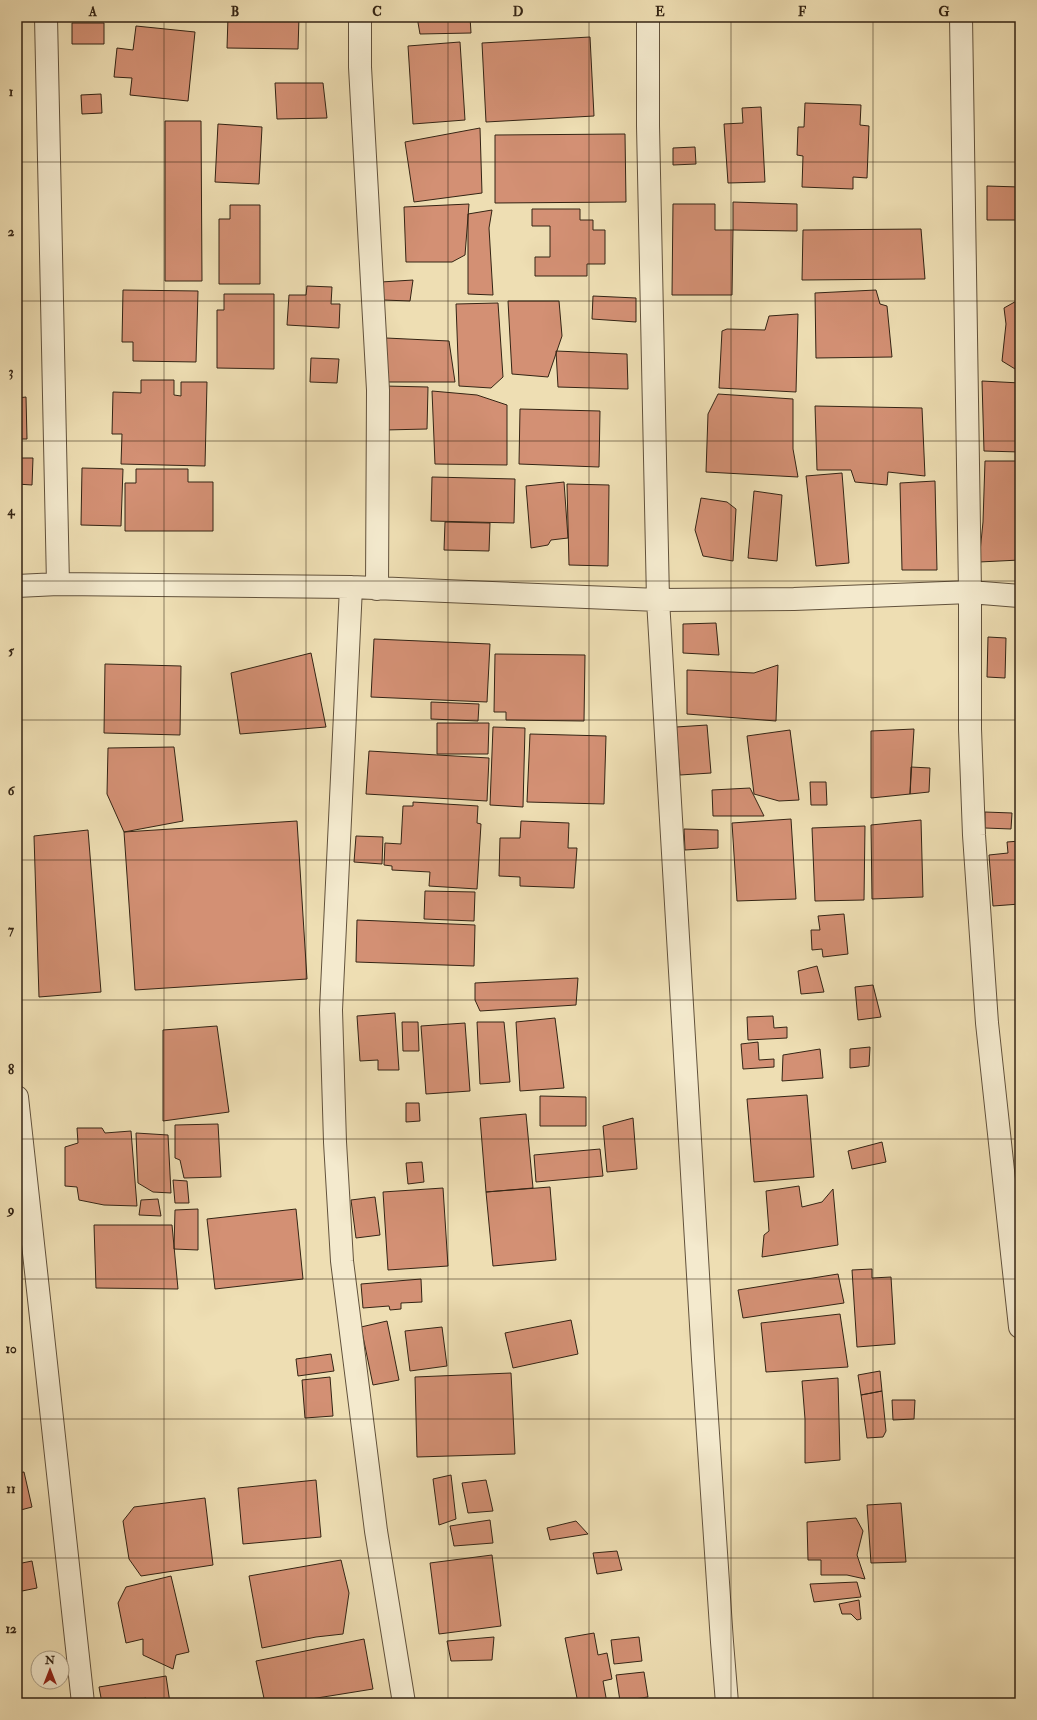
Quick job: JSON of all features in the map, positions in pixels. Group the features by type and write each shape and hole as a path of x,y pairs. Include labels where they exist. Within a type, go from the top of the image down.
{"street":[{"path":"46,17 58,584"},
{"path":"360,17 360,67 378,390 377,589"},
{"path":"648,17 648,126 658,600 702,1359 722,1642 728,1703"},
{"path":"961,17 970,592 970,729 974,835 987,1023 1020,1326"},
{"path":"17,586 58,584 351,587 658,600 794,599 970,592 1020,596"},
{"path":"351,587 331,1010 335,1142 342,1261 376,1531 404,1703"},
{"path":"17,1097 83,1703"}],"building":[{"path":"119,17 195,17 195,21"},
{"path":"228,17 299,17 298,49 227,48"},
{"path":"417,17 470,17 471,33 420,34"},
{"path":"486,17 544,17 544,19 486,19"},
{"path":"72,23 104,23 104,44 72,44"},
{"path":"136,26 195,32 188,101 130,95 132,78 114,77 117,48 133,50"},
{"path":"590,37 594,116 486,122 482,43"},
{"path":"460,42 465,120 413,124 408,46"},
{"path":"275,83 323,83 327,118 277,119"},
{"path":"101,94 102,113 82,114 81,95"},
{"path":"805,103 861,105 860,125 869,126 867,178 853,177 853,189 802,187 803,156 797,155 798,127 804,127"},
{"path":"761,107 765,182 728,183 724,124 743,123 742,108"},
{"path":"165,121 201,121 202,281 165,281"},
{"path":"218,124 262,127 259,184 215,182"},
{"path":"480,128 482,193 414,202 405,142"},
{"path":"625,134 626,202 495,203 495,135"},
{"path":"695,147 696,164 673,165 673,148"},
{"path":"987,186 1020,187 1020,220 987,220"},
{"path":"733,202 797,204 797,231 733,230"},
{"path":"469,204 465,255 452,262 406,262 404,207"},
{"path":"673,204 715,204 715,230 733,230 732,295 672,295"},
{"path":"230,205 260,205 260,284 219,284 219,219 230,219"},
{"path":"532,209 580,209 580,220 593,220 593,230 605,230 605,264 587,264 587,276 535,276 535,257 550,257 550,226 532,226"},
{"path":"492,210 489,228 493,295 468,294 468,214"},
{"path":"921,229 925,279 802,280 803,230"},
{"path":"413,280 410,301 383,300 381,282"},
{"path":"307,286 332,287 331,304 340,304 339,328 287,325 289,295 306,295"},
{"path":"123,290 198,291 196,362 133,361 133,342 122,342"},
{"path":"876,290 880,304 887,306 892,357 816,358 815,293"},
{"path":"224,294 274,294 274,369 217,368 217,310 224,310"},
{"path":"593,296 636,298 636,322 592,319"},
{"path":"1020,299 1020,372 1002,361 1006,324 1004,308"},
{"path":"508,301 559,301 562,336 548,377 512,374"},
{"path":"498,303 503,377 491,388 459,386 456,304"},
{"path":"798,314 796,392 719,388 722,331 727,329 765,330 769,316"},
{"path":"386,338 449,341 455,382 385,382"},
{"path":"556,351 627,354 628,389 558,387"},
{"path":"311,358 339,359 337,383 310,382"},
{"path":"141,380 174,380 174,395 181,396 181,382 207,382 205,466 121,464 122,434 112,434 113,392 141,393"},
{"path":"982,381 1020,383 1020,452 984,451"},
{"path":"384,386 428,387 427,429 385,430"},
{"path":"432,391 477,395 507,405 507,465 435,464"},
{"path":"718,394 793,399 793,449 798,477 706,472 708,414"},
{"path":"26,397 27,439 17,439 17,398"},
{"path":"815,406 922,408 925,476 888,472 887,485 855,482 851,470 817,470"},
{"path":"520,409 600,411 599,467 519,464"},
{"path":"17,458 33,458 32,485 17,484"},
{"path":"985,461 1020,461 1020,560 979,562 983,522"},
{"path":"82,468 123,469 121,526 81,525"},
{"path":"136,469 188,469 188,482 213,482 213,531 125,531 125,483 136,483"},
{"path":"842,473 849,563 816,566 806,476"},
{"path":"432,477 515,479 514,523 431,521"},
{"path":"935,481 937,570 902,570 900,483"},
{"path":"564,482 568,538 551,540 548,545 531,548 526,486"},
{"path":"567,484 609,485 608,566 569,565"},
{"path":"754,491 782,495 777,561 748,558"},
{"path":"701,498 727,502 736,509 733,561 703,556 695,530"},
{"path":"445,522 490,523 489,551 444,550"},
{"path":"716,623 719,655 683,653 683,624"},
{"path":"988,637 1006,638 1005,678 987,677"},
{"path":"374,639 490,644 487,702 371,697"},
{"path":"311,653 326,727 240,734 231,673"},
{"path":"495,654 585,655 584,721 506,720 506,712 494,712"},
{"path":"105,664 181,666 180,735 104,733"},
{"path":"778,665 776,721 687,714 687,670 754,673"},
{"path":"431,702 479,704 478,721 431,719"},
{"path":"437,723 489,723 488,754 437,754"},
{"path":"707,725 711,773 680,775 676,727"},
{"path":"493,727 525,728 523,807 490,805"},
{"path":"914,729 910,794 871,798 871,731"},
{"path":"790,730 799,800 779,801 754,794 747,736"},
{"path":"530,734 606,736 604,804 527,802"},
{"path":"174,747 183,821 124,832 107,794 108,748"},
{"path":"369,751 489,758 487,801 366,794"},
{"path":"911,767 930,768 929,792 910,794"},
{"path":"810,782 826,782 827,805 811,805"},
{"path":"750,788 764,816 713,816 712,790"},
{"path":"413,802 478,806 477,823 481,824 477,889 429,886 430,872 392,870 392,866 384,865 385,843 401,844 403,806 413,806"},
{"path":"985,812 1012,813 1011,829 985,828"},
{"path":"791,819 796,899 737,901 732,823"},
{"path":"921,820 923,897 872,899 871,825"},
{"path":"297,821 307,979 135,990 124,832"},
{"path":"521,821 569,823 568,848 577,848 574,888 520,886 520,877 499,876 500,838 520,838"},
{"path":"865,826 864,900 815,901 812,828"},
{"path":"684,829 718,830 718,848 685,850"},
{"path":"88,830 101,992 39,997 34,836"},
{"path":"356,836 383,837 382,864 354,862"},
{"path":"1020,841 1020,904 993,906 989,855 1008,853 1007,842"},
{"path":"425,891 475,892 474,921 424,919"},
{"path":"844,914 848,954 823,957 822,949 812,950 811,930 820,930 818,916"},
{"path":"357,920 475,925 474,966 356,962"},
{"path":"817,966 824,992 801,994 798,971"},
{"path":"578,978 576,1005 480,1011 475,1000 475,983"},
{"path":"873,985 881,1017 858,1020 855,987"},
{"path":"395,1013 399,1070 378,1070 378,1060 360,1061 357,1016"},
{"path":"773,1016 774,1028 787,1027 787,1038 748,1040 747,1017"},
{"path":"555,1018 564,1088 520,1091 516,1022"},
{"path":"402,1022 418,1022 419,1051 403,1051"},
{"path":"477,1022 504,1022 510,1082 480,1084"},
{"path":"465,1023 470,1091 426,1094 421,1026"},
{"path":"217,1026 229,1112 163,1121 163,1030"},
{"path":"758,1042 759,1060 774,1059 774,1067 743,1069 741,1044"},
{"path":"870,1047 869,1066 850,1068 850,1049"},
{"path":"820,1049 823,1078 782,1081 783,1055"},
{"path":"807,1095 814,1177 754,1182 747,1099"},
{"path":"540,1096 586,1097 586,1126 540,1126"},
{"path":"406,1103 419,1103 420,1121 406,1122"},
{"path":"526,1114 533,1188 486,1192 480,1118"},
{"path":"633,1118 637,1169 607,1172 603,1126"},
{"path":"218,1124 221,1177 184,1178 180,1160 175,1158 175,1125"},
{"path":"77,1128 102,1128 105,1133 131,1131 137,1206 104,1205 79,1200 77,1187 65,1186 65,1147 78,1143"},
{"path":"136,1133 168,1135 171,1193 153,1192 138,1183"},
{"path":"882,1142 886,1162 852,1169 848,1151"},
{"path":"600,1149 603,1176 536,1182 534,1155"},
{"path":"422,1162 424,1182 408,1184 406,1163"},
{"path":"173,1180 187,1181 189,1203 175,1203"},
{"path":"799,1186 802,1207 822,1202 833,1189 838,1245 762,1257 764,1235 769,1231 766,1191"},
{"path":"550,1187 556,1260 493,1266 486,1192"},
{"path":"443,1188 448,1266 388,1270 383,1192"},
{"path":"375,1197 380,1235 356,1238 351,1200"},
{"path":"158,1199 161,1216 139,1215 141,1200"},
{"path":"198,1209 198,1250 174,1249 175,1210"},
{"path":"296,1209 303,1279 215,1289 207,1219"},
{"path":"94,1225 172,1225 178,1289 96,1288"},
{"path":"872,1269 872,1278 891,1277 895,1344 857,1347 852,1270"},
{"path":"838,1274 844,1303 743,1318 738,1290"},
{"path":"421,1279 422,1302 401,1303 401,1309 390,1310 389,1306 363,1308 361,1284"},
{"path":"840,1314 848,1367 766,1372 761,1323"},
{"path":"571,1320 578,1354 513,1368 505,1333"},
{"path":"387,1321 399,1380 373,1385 361,1327"},
{"path":"442,1327 447,1366 410,1371 405,1331"},
{"path":"331,1354 334,1371 298,1376 296,1359"},
{"path":"880,1371 882,1391 861,1395 858,1375"},
{"path":"511,1373 515,1454 417,1457 415,1377"},
{"path":"330,1377 333,1416 305,1418 302,1380"},
{"path":"838,1378 840,1460 805,1463 805,1419 802,1381"},
{"path":"882,1391 886,1431 883,1437 867,1438 861,1395"},
{"path":"892,1400 915,1400 914,1419 893,1420"},
{"path":"24,1472 32,1507 17,1511 17,1473"},
{"path":"451,1475 456,1519 439,1525 433,1479"},
{"path":"316,1480 321,1537 243,1544 238,1488"},
{"path":"486,1480 493,1511 468,1513 462,1483"},
{"path":"205,1498 213,1565 141,1576 129,1559 123,1521 134,1507"},
{"path":"901,1503 906,1562 871,1563 867,1505"},
{"path":"856,1518 863,1531 857,1555 865,1579 847,1575 821,1575 821,1560 808,1560 807,1522"},
{"path":"490,1520 493,1543 454,1546 450,1526"},
{"path":"576,1521 588,1534 550,1540 547,1528"},
{"path":"617,1551 622,1570 597,1574 593,1553"},
{"path":"492,1555 501,1626 439,1634 430,1563"},
{"path":"341,1560 349,1593 343,1634 316,1637 262,1648 249,1576"},
{"path":"32,1561 37,1588 17,1592 17,1564"},
{"path":"171,1576 189,1652 176,1655 173,1669 143,1655 143,1639 126,1643 118,1603 126,1587"},
{"path":"857,1582 861,1597 814,1602 810,1584"},
{"path":"859,1600 861,1619 857,1620 851,1614 842,1614 839,1604"},
{"path":"594,1633 598,1655 607,1653 612,1679 603,1681 607,1703 578,1703 565,1638"},
{"path":"494,1637 492,1660 451,1661 447,1641"},
{"path":"639,1637 642,1661 614,1664 611,1640"},
{"path":"364,1639 373,1689 286,1703 265,1703 256,1661"},
{"path":"644,1672 648,1697 620,1701 616,1675"},
{"path":"166,1676 170,1703 147,1703 146,1698 119,1703 102,1703 99,1687"}]}
